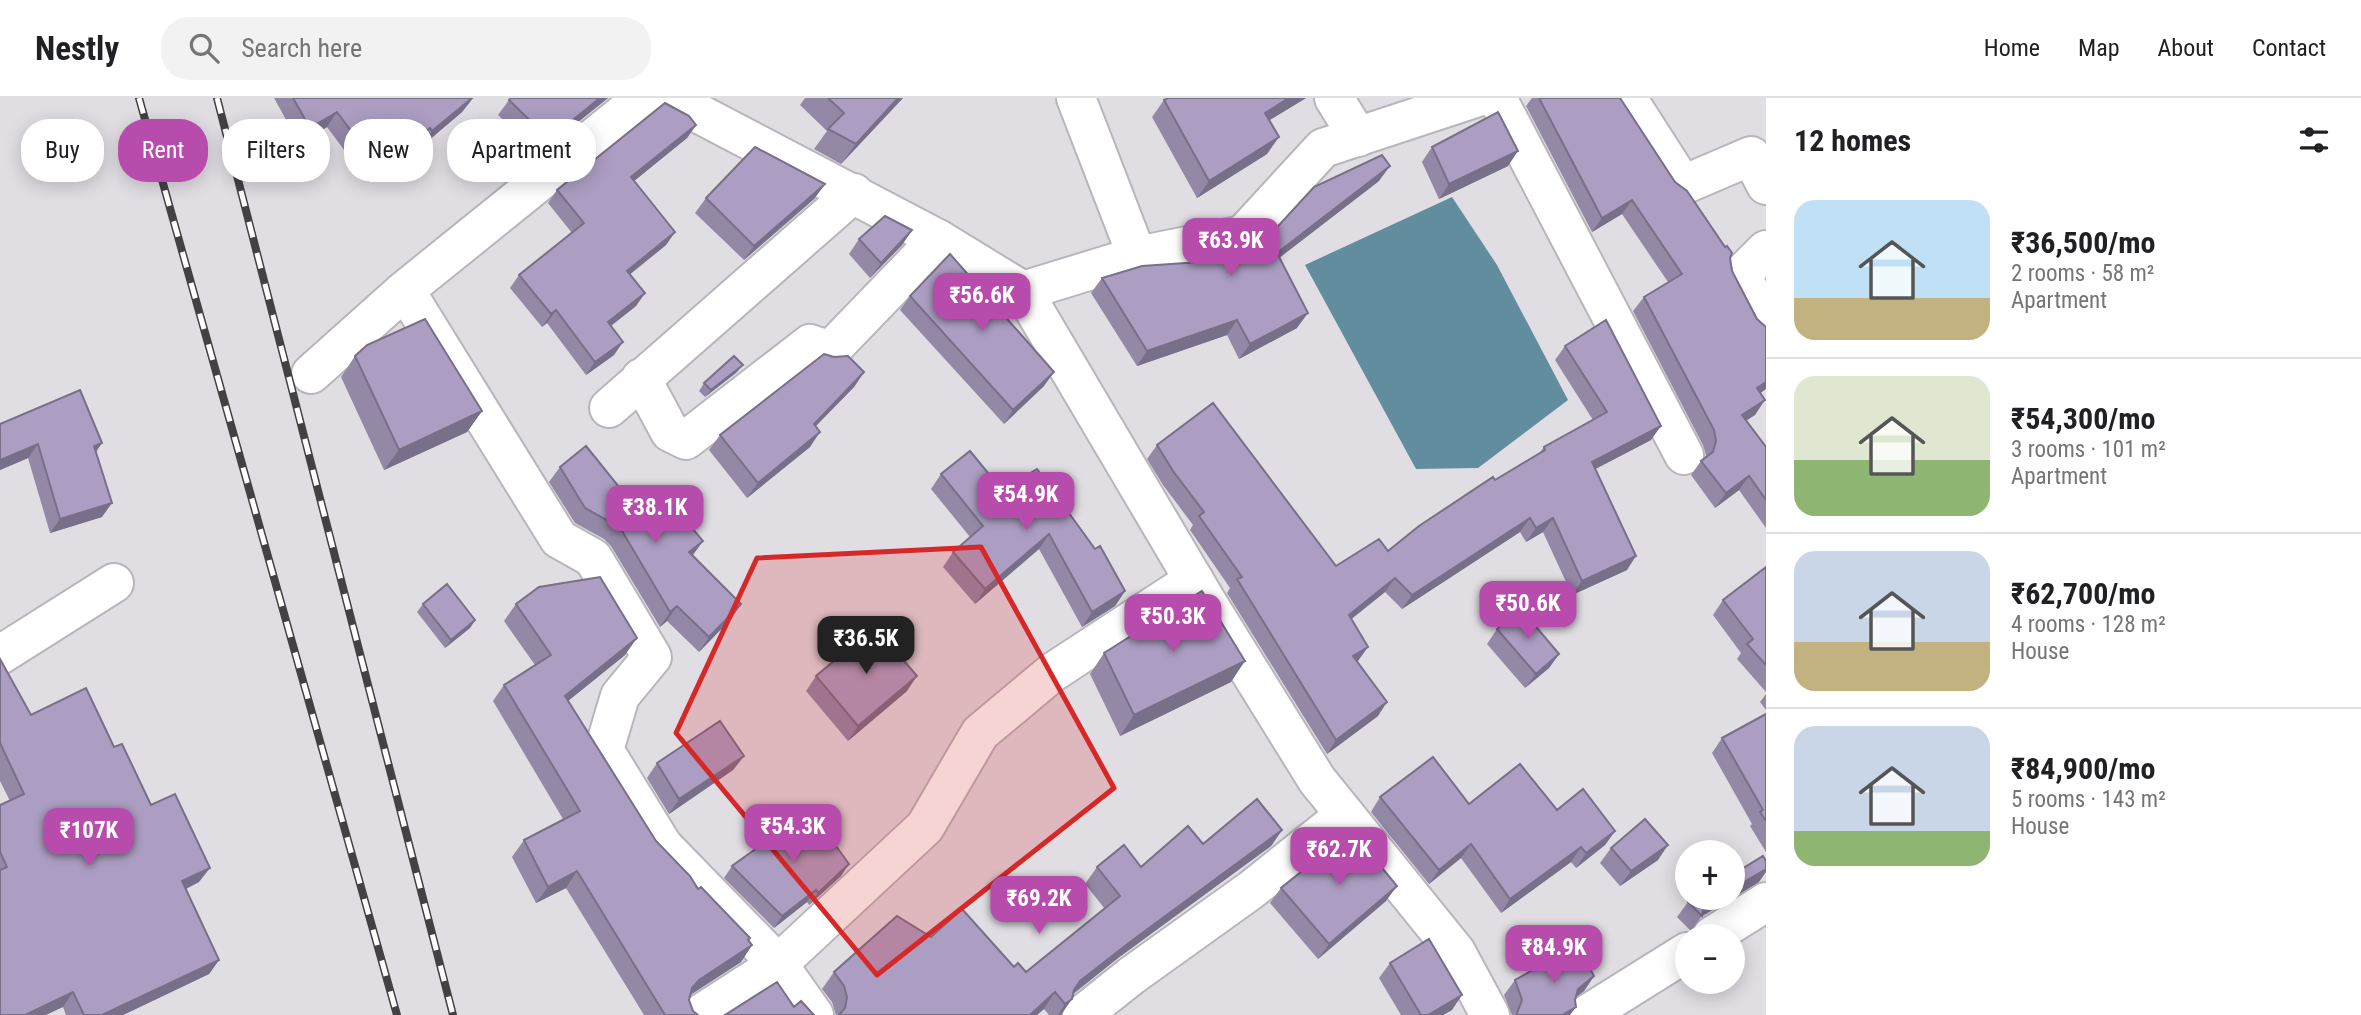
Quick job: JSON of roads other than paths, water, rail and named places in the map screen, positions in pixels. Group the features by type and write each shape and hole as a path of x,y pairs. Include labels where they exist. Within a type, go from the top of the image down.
{"street":[{"path":"311,374 405,290 643,98"},
{"path":"669,98 938,239 1023,291 1194,580 1317,780 1456,951 1490,1015"},
{"path":"1076,98 1136,256"},
{"path":"1334,98 1358,137"},
{"path":"1023,291 1136,256 1243,235 1323,148 1475,98"},
{"path":"1497,98 1684,455"},
{"path":"1627,98 1683,185 1751,156 1766,185"},
{"path":"609,408 853,193"},
{"path":"642,378 670,432 686,440 810,344 830,351 938,239"},
{"path":"1766,250 1741,275 1766,323"},
{"path":"405,290 559,539 593,558 652,657 620,696 604,750 663,846 778,964 814,1015"},
{"path":"699,1015 778,964 925,827 980,733 1053,672 1194,580"},
{"path":"0,655 114,583"},
{"path":"1082,1015 1131,976 1251,890 1345,816"},
{"path":"1731,924 1766,902"},
{"path":"1586,1015 1675,959"}],"water":[{"path":"1452,197 1497,265 1568,400 1478,468 1416,469 1305,265"}],"railway":[{"path":"139,98 397,1015"},
{"path":"217,98 453,1015"}]}
